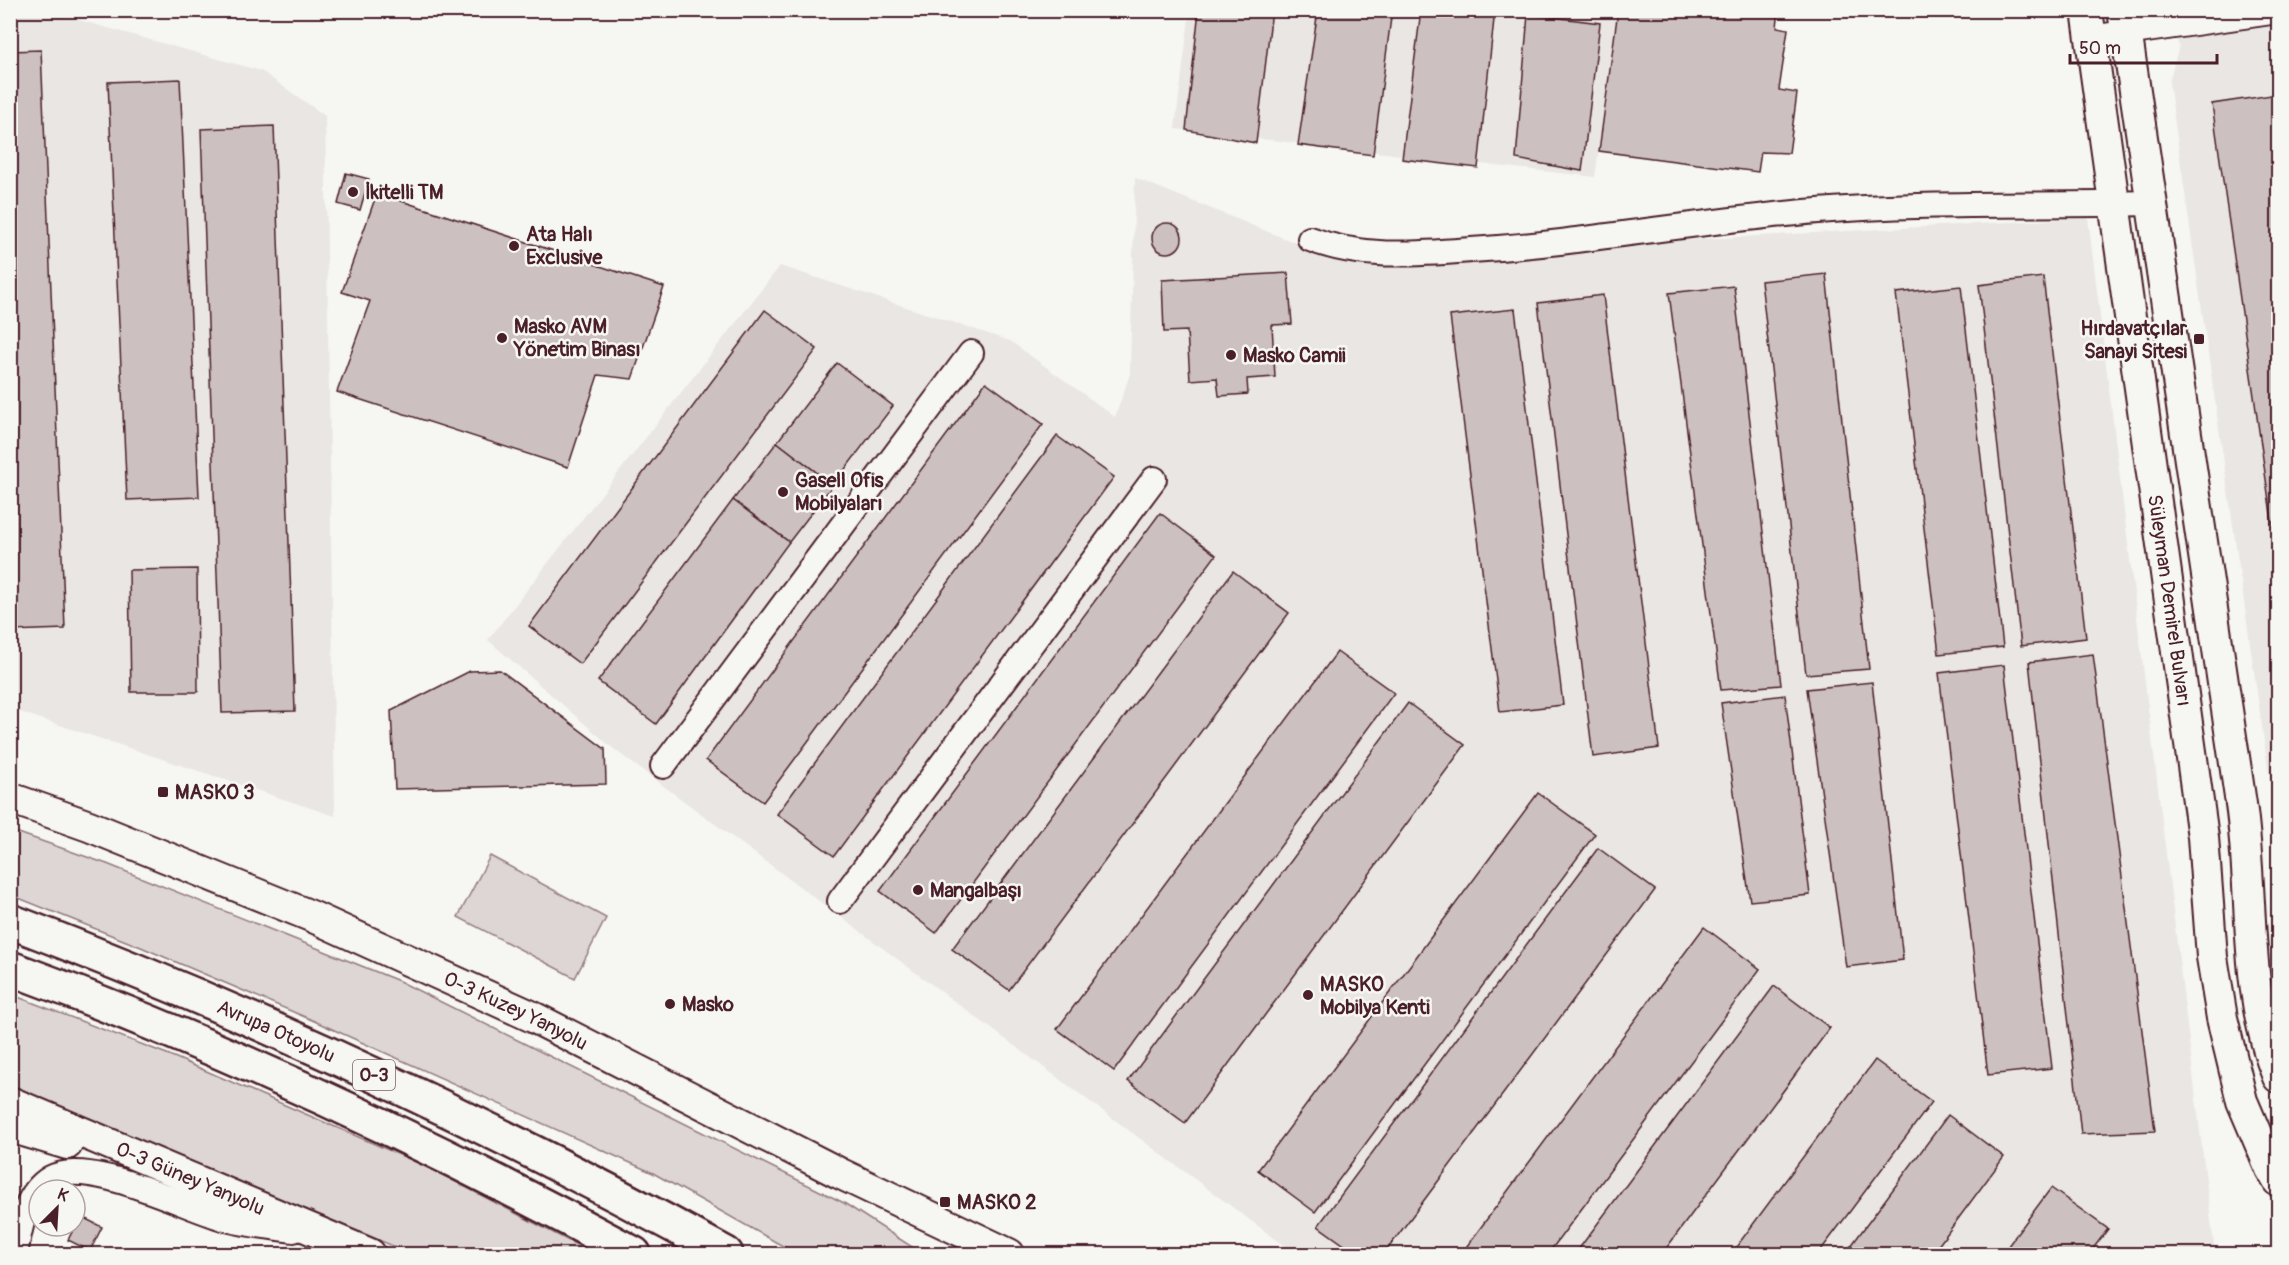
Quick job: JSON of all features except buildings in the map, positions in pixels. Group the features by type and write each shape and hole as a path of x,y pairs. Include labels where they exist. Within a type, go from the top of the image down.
{"highway":[{"name":"Avrupa Otoyolu","path":"10,921 266,1025 405,1089 552,1161 726,1254"},
{"name":"O-3","path":"10,968 135,1017 368,1120 551,1209 634,1254"}],"main road":[{"name":"Süleyman Demirel Bulvarı","path":"2125,22 2149,203 2243,821 2256,991 2278,1077"},
{"name":"Süleyman Demirel Bulvarı","path":"2089,24 2203,837 2212,957 2222,1018 2242,1101 2278,1181"},
{"path":"10,787 88,826"},
{"name":"O-3 Kuzey Yanyolu","path":"10,798 88,826 311,916 533,1017 839,1173 1009,1254"},
{"name":"O-3 Güney Yanyolu","path":"10,1102 370,1254"},
{"path":"10,1127 81,1149 140,1158"},
{"path":"839,1173 962,1254"}],"street":[{"path":"2089,24 2278,11"},
{"path":"1310,238 1337,249 1403,255 1507,248 1817,211 1981,203 2149,203"},
{"path":"663,766 971,353"},
{"path":"840,901 1154,479"},
{"path":"15,1254 22,1216 35,1194 51,1178 72,1172 95,1174 230,1220 320,1234"}],"shaded area":[{"path":"11,11 47,11 261,71 325,116 335,816 11,709"},
{"path":"1190,11 1617,11 1595,177 1175,129"},
{"path":"2167,11 2278,11 2278,837 2169,82 2179,46"},
{"name":"MASKO Mobilya Kenti","path":"1135,178 1335,259 2088,218 2214,1246 2224,1254 1296,1254 615,750 488,640 780,266 1010,341 1115,417 1130,374"},
{"path":"10,830 107,864 399,981 844,1203 923,1254 797,1254 653,1173 312,1020 141,947 11,895"},
{"path":"490,856 606,918 575,978 458,917"},
{"path":"10,994 167,1054 423,1165 594,1254 412,1254 11,1089"}],"place":[{"name":"İkitelli TM","path":"353,192"},
{"name":"Ata Halı Exclusive","path":"514,246"},
{"name":"Masko AVM Yönetim Binası","path":"502,338"},
{"name":"Hırdavatçılar Sanayi Sitesi","path":"2199,339"},
{"name":"Masko Camii","path":"1231,355"},
{"name":"Gasell Ofis Mobilyaları","path":"783,492"},
{"name":"MASKO 3","path":"163,792"},
{"name":"Mangalbaşı","path":"918,890"},
{"name":"MASKO Mobilya Kenti","path":"1308,995"},
{"name":"Masko","path":"670,1004"},
{"name":"MASKO 2","path":"945,1202"}]}
